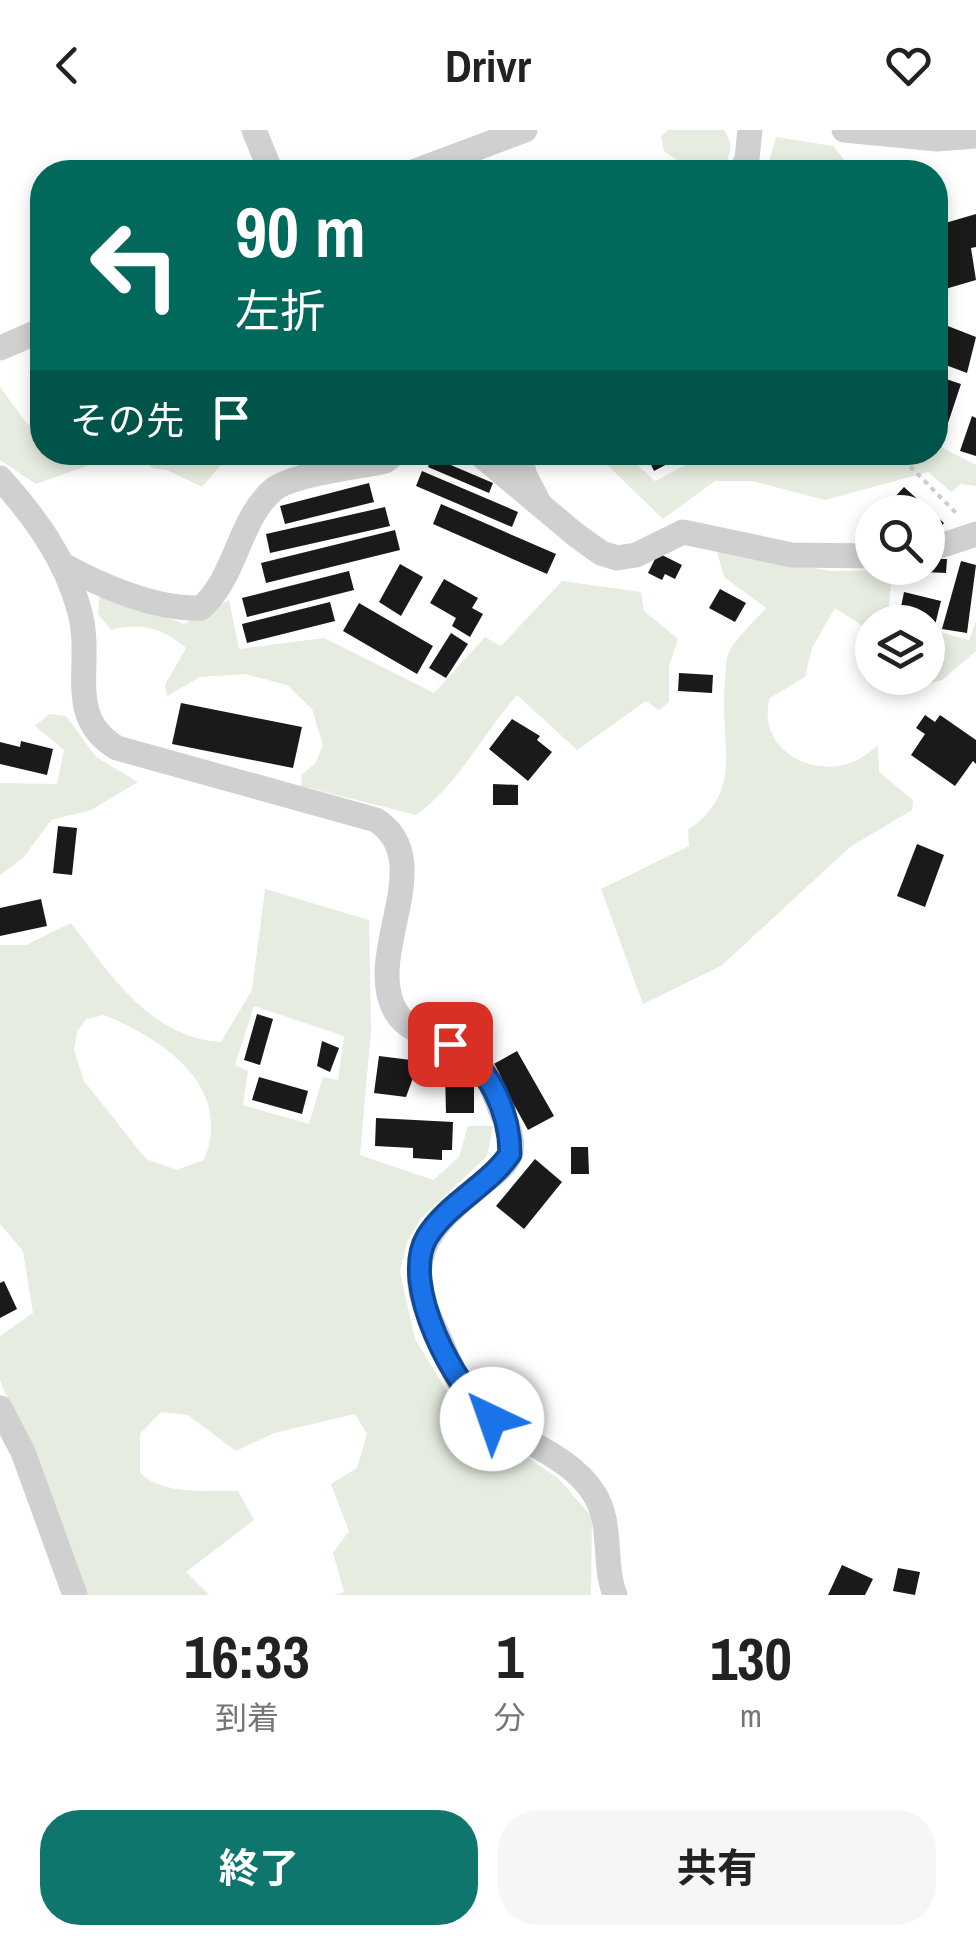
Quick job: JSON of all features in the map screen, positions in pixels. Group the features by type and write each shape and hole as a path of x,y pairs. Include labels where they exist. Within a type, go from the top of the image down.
{"street":[{"path":"254,130 266,160"},
{"path":"444,160 525,130"},
{"path":"747,160 750,130"},
{"path":"844,130 937,140 976,136"},
{"path":"0,348 30,335"},
{"path":"63,565 93,582 184,608 202,608 223,584 260,506 275,488 370,465"},
{"path":"493,465 602,554 617,558 636,555 683,532 792,555 855,556"},
{"path":"523,465 539,505"},
{"path":"0,478 27,508 63,565 80,610 86,653 84,709 89,726 100,738 116,748 376,820 391,830 400,845 390,955 390,992 396,1013 408,1025 471,1054 482,1066 510,1132 510,1154 500,1169 425,1240 420,1262 425,1304 465,1392 492,1419 569,1465 595,1495 604,1515 614,1595"},
{"path":"945,540 969,527"},
{"path":"0,1408 23,1452 75,1595"}],"path":[{"path":"909,465 969,527"}],"shaded area":[{"path":"668,130 724,130 730,151 726,160 677,160 664,151 661,137"},
{"path":"776,137 833,146 844,160 769,160"},
{"path":"0,387 30,425 30,465 89,465 36,484 0,460"},
{"path":"948,451 976,465 976,486 961,484 951,492 928,472 825,500 752,481 715,481 663,519 607,465 637,465 655,481 686,465 948,465"},
{"path":"149,465 221,465 202,487 167,470"},
{"path":"717,552 831,571 855,571 855,585 891,585 889,605 855,605 855,621 835,608 812,648 805,677 770,698 768,715 778,743 789,754 817,766 850,763 878,746 879,772 913,800 912,810 850,847 721,966 643,1004 601,889 689,846 688,830 718,798 726,763 727,657 766,608 724,577"},
{"path":"562,581 641,592 644,611 678,639 669,666 669,702 659,710 646,701 577,750 517,695 458,774 416,815 301,786 302,774 315,764 323,745 312,709 287,685 245,674 200,677 167,696 165,685 186,648 151,628 111,630 98,614 100,592 184,624 229,600 239,649 324,638 434,693 485,637 501,646"},
{"path":"976,621 976,651 945,677 945,634 969,640"},
{"path":"49,714 66,716 96,757 138,782 91,810 51,820 23,858 0,875 0,783 57,784 64,750 35,726"},
{"path":"265,889 369,920 371,1031 360,1155 433,1180 459,1157 468,1126 493,1126 487,1156 422,1217 407,1242 400,1272 415,1339 450,1396 485,1428 559,1479 592,1517 591,1595 334,1595 344,1592 333,1553 349,1531 331,1484 357,1468 367,1434 355,1414 274,1433 236,1451 188,1415 161,1412 140,1434 140,1473 174,1489 238,1491 254,1520 186,1572 209,1595 87,1595 0,1380 0,1336 33,1313 23,1251 0,1224 0,945 26,945 71,923 134,1000 173,1029 196,1038 221,1042 252,990","holes":["254,1006 344,1036 338,1080 323,1077 309,1124 243,1105 248,1071 235,1065","104,1015 150,1038 170,1053 202,1089 210,1110 211,1134 204,1160 177,1170 146,1159 84,1081 74,1050 77,1032 86,1019"]}],"building":[{"path":"976,214 976,247 971,248 976,280 948,288 948,222"},
{"path":"948,326 976,337 967,373 948,366"},
{"path":"948,380 961,384 948,423"},
{"path":"972,416 976,418 976,456 960,451"},
{"path":"451,465 493,483 489,493 428,467"},
{"path":"422,471 518,512 512,527 416,486"},
{"path":"369,483 374,502 285,524 280,506"},
{"path":"904,487 913,495 897,495"},
{"path":"441,504 556,554 547,574 433,524"},
{"path":"385,507 390,526 270,553 266,534"},
{"path":"395,530 400,550 266,583 261,563"},
{"path":"658,553 682,565 675,579 665,574 662,580 648,573"},
{"path":"961,561 976,565 967,633 945,629"},
{"path":"400,564 423,577 401,616 379,602"},
{"path":"349,571 354,590 247,617 242,598"},
{"path":"444,579 478,598 472,608 483,614 470,637 452,626 456,618 430,603"},
{"path":"720,589 746,603 735,622 709,608"},
{"path":"904,592 941,601 940,605 901,605"},
{"path":"330,602 335,621 247,643 242,624"},
{"path":"359,603 433,646 417,674 343,631"},
{"path":"451,633 468,644 446,678 429,668"},
{"path":"679,673 713,675 712,693 678,691"},
{"path":"181,703 302,727 293,768 172,744"},
{"path":"925,715 935,722 940,715 976,740 976,764 973,761 955,786 911,755 925,734 916,728"},
{"path":"512,719 540,736 537,740 552,752 528,781 489,749"},
{"path":"21,741 53,749 47,775 0,764 0,742 20,747"},
{"path":"493,784 518,785 518,805 493,805"},
{"path":"58,826 77,828 72,875 53,873"},
{"path":"917,844 944,855 925,907 897,896"},
{"path":"41,899 47,926 0,936 0,908"},
{"path":"257,1014 273,1019 260,1065 244,1060"},
{"path":"322,1041 339,1048 330,1072 317,1066"},
{"path":"517,1051 554,1116 528,1130 492,1065"},
{"path":"379,1056 411,1060 410,1069 416,1070 406,1097 374,1093"},
{"path":"445,1073 469,1073 468,1087 474,1087 474,1113 446,1113"},
{"path":"259,1077 308,1091 302,1114 252,1100"},
{"path":"376,1118 453,1122 452,1150 442,1150 442,1160 413,1158 413,1148 375,1146"},
{"path":"571,1147 588,1147 589,1174 571,1174"},
{"path":"535,1159 562,1182 524,1229 496,1206"},
{"path":"4,1281 17,1309 0,1318 0,1283"},
{"path":"842,1565 873,1579 865,1595 828,1595"},
{"path":"898,1568 920,1572 915,1595 893,1591"}],"route":[{"path":"450,1044 471,1054 482,1066 510,1132 510,1154 500,1169 425,1240 420,1288 455,1376 492,1419"}]}
